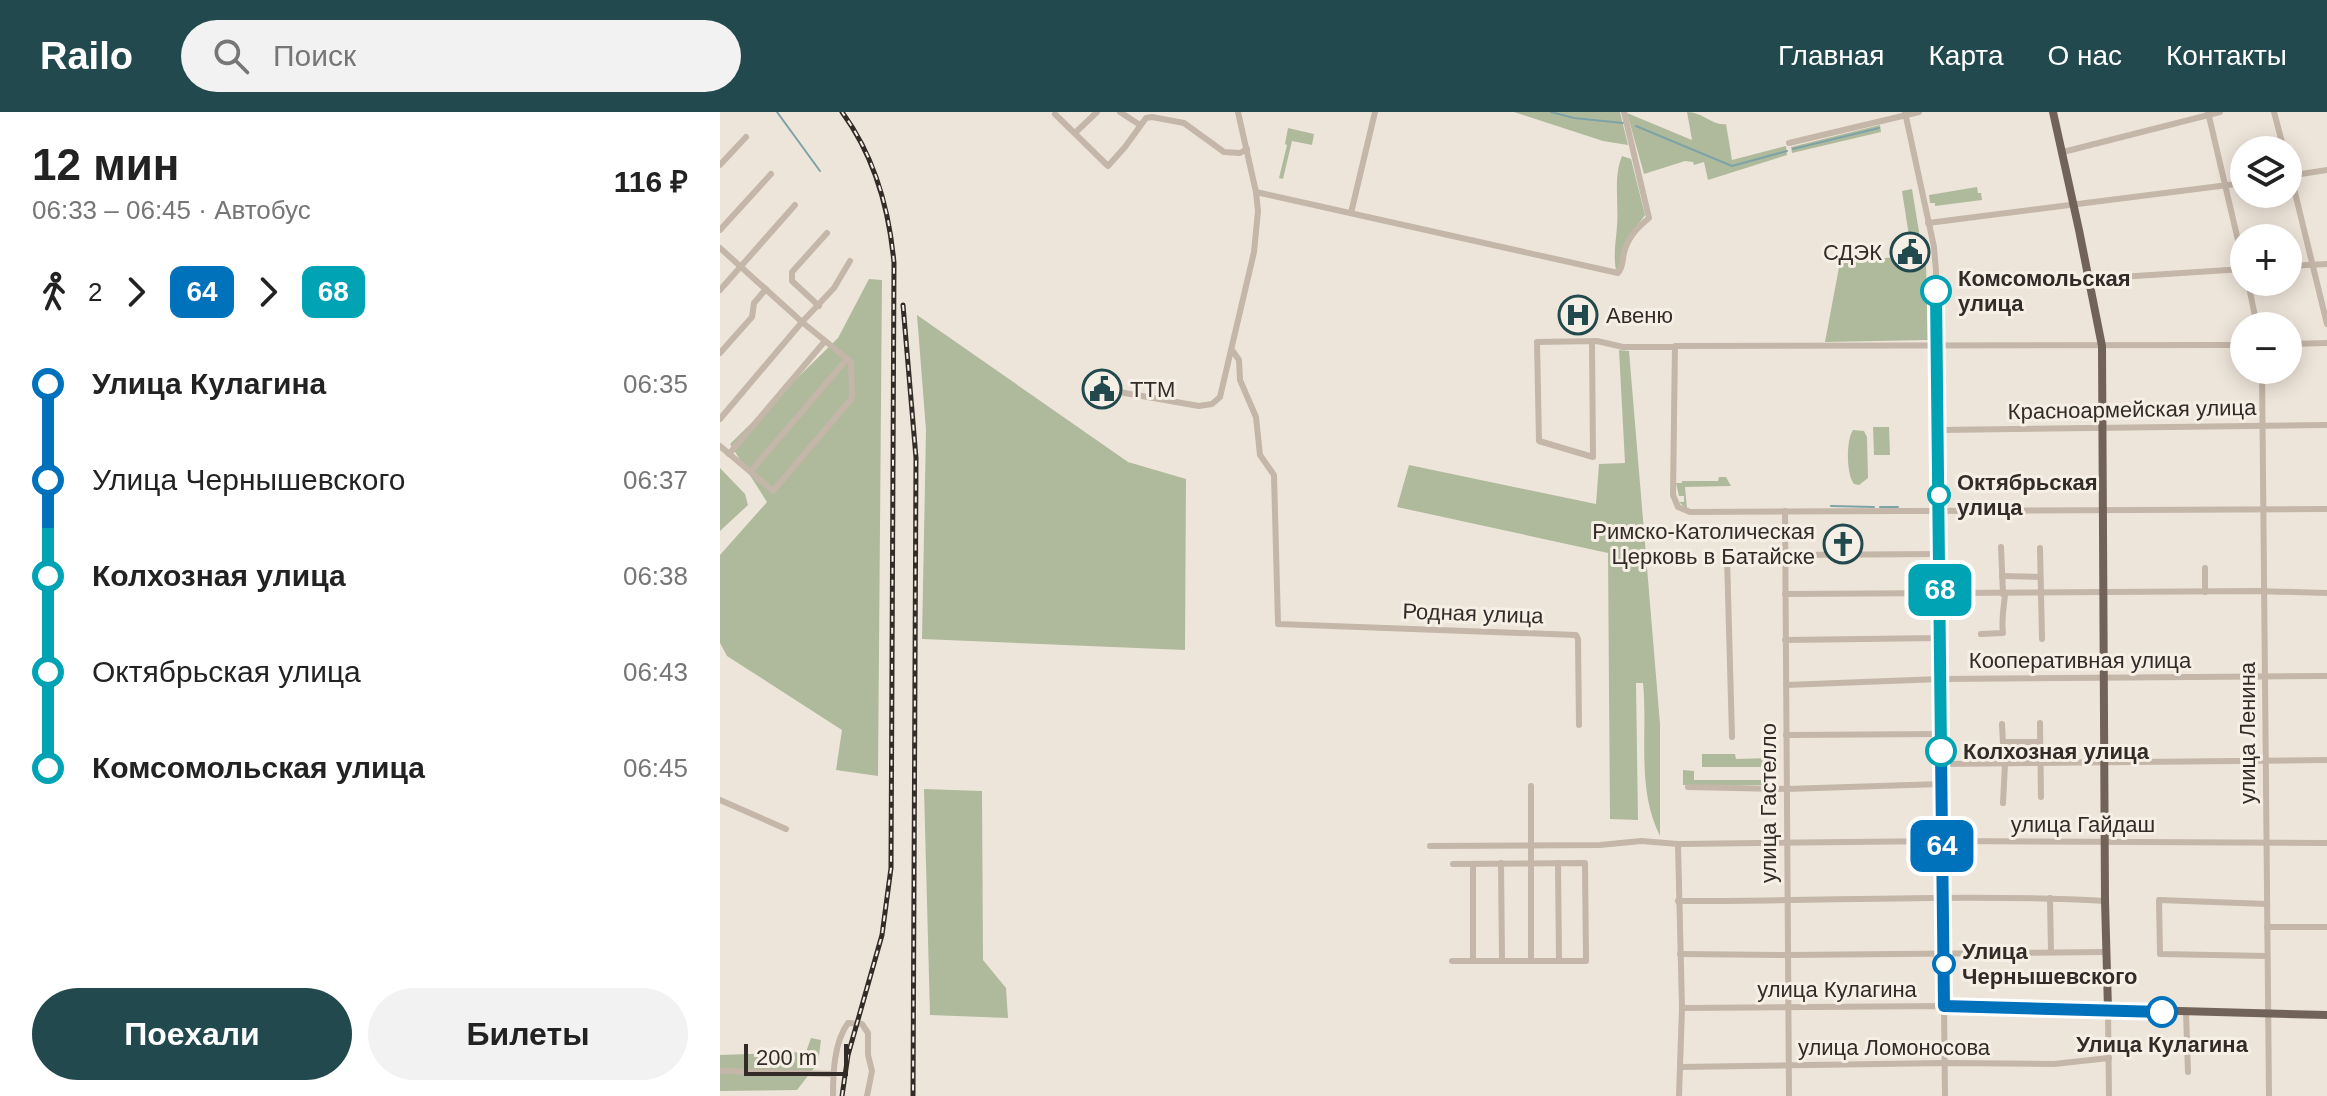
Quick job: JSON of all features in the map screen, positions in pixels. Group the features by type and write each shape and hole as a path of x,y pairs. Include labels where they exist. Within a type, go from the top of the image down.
{"main road":[{"path":"2053,112 2102,346 2108,1009"},
{"name":"улица Кулагина","path":"2108,1009 2327,1015"}],"street":[{"path":"1075,133 1097,112"},
{"path":"1120,112 1140,125"},
{"path":"1102,389 1206,406 1217,402 1220,397 1254,252 1258,202 1238,112"},
{"path":"1351,213 1375,112"},
{"path":"1256,192 1618,273 1623,267 1624,251 1631,235 1649,218 1624,112"},
{"path":"1789,143 1919,112"},
{"path":"2063,152 2220,112"},
{"path":"2274,112 2280,136"},
{"path":"1055,114 1108,166 1146,118 1152,117 1184,123 1224,152 1240,153 1247,149"},
{"path":"1905,114 1935,259 1945,1096"},
{"path":"2208,114 2234,224"},
{"path":"720,165 746,137"},
{"path":"2302,174 2327,170"},
{"path":"720,230 771,174"},
{"path":"1928,223 2230,186"},
{"path":"720,290 795,205"},
{"path":"2298,208 2327,324"},
{"path":"819,306 792,281 792,272 827,233"},
{"path":"720,248 849,360 852,398 773,491 720,446"},
{"path":"720,419 819,306 850,261"},
{"path":"2302,265 2327,264"},
{"path":"2089,279 2230,269"},
{"path":"720,353 752,317 754,303 766,289"},
{"path":"729,454 825,341"},
{"path":"1592,341 1593,457 1539,441 1537,342 1592,341 1623,347 2230,345"},
{"path":"2302,344 2327,343"},
{"path":"1675,346 1673,495 1678,507 1690,512 2327,509"},
{"name":"Родная улица","path":"1232,350 1239,360 1240,380 1256,417 1260,455 1274,475 1278,624 1576,635 1579,725"},
{"path":"751,471 849,360"},
{"name":"улица Ленина","path":"2262,384 2269,1096"},
{"name":"Красноармейская улица","path":"1938,430 2327,425"},
{"name":"улица Гастелло","path":"1785,511 1789,1096"},
{"path":"1981,634 2003,633 2001,547"},
{"path":"2040,548 2042,639"},
{"path":"1732,737 1727,557 1940,554"},
{"path":"2205,568 2205,592"},
{"path":"2002,576 2040,577"},
{"path":"1785,594 2327,593"},
{"path":"1785,640 1940,638"},
{"name":"Кооперативная улица","path":"1786,685 1940,679 2327,676"},
{"path":"2040,723 2041,797"},
{"path":"2002,724 2003,803"},
{"path":"1786,735 1941,734"},
{"path":"2003,742 2040,742"},
{"path":"1941,764 2327,760"},
{"path":"1688,787 1786,789 1941,784"},
{"path":"1531,786 1531,961"},
{"path":"720,800 786,829"},
{"name":"улица Гайдаш","path":"1430,846 1600,845 1641,841 1678,844 1942,841 2327,843"},
{"path":"1678,844 1682,1008 1679,1096"},
{"path":"1501,863 1502,961"},
{"path":"1558,863 1559,961"},
{"path":"1452,961 1586,961 1585,863 1453,864"},
{"path":"1473,864 1473,961"},
{"path":"2050,898 2051,952"},
{"path":"1678,901 2050,898 2105,901"},
{"path":"2267,904 2159,900 2160,954 2267,956"},
{"path":"2267,927 2327,927"},
{"path":"1680,954 2106,952"},
{"name":"улица Кулагина","path":"1682,1008 1944,1006 2108,1009"},
{"path":"2108,1009 2109,1096"},
{"path":"2186,1012 2188,1072"},
{"path":"833,1096 833,1074 842,1030 848,1023 862,1024 868,1033 872,1071 867,1096"},
{"name":"улица Ломоносова","path":"1680,1067 2054,1064 2109,1058"},
{"path":"720,1071 833,1074"}],"green space":[{"path":"1514,112 1620,112 1628,145 1603,141"},
{"path":"1687,112 1726,124 1732,160 1786,146 1787,155 1708,180 1704,162 1694,165 1685,161 1644,174 1627,113 1692,140"},
{"path":"1880,125 1881,132 1792,153 1791,147"},
{"path":"1288,128 1314,134 1312,145 1292,141 1283,179 1279,178"},
{"path":"1622,156 1631,159 1645,215 1629,237 1616,270 1617,182"},
{"path":"1977,187 1982,200 1935,206 1935,203 1930,203 1929,195"},
{"path":"1912,189 1921,249 1911,249 1902,191"},
{"path":"1897,257 1898,265 1926,263 1928,340 1825,342 1840,262"},
{"path":"869,279 882,280 878,776 836,770 842,730 727,656 720,643 720,555 767,502 730,444 838,338"},
{"path":"917,315 1128,462 1186,479 1185,650 922,639 926,430"},
{"path":"1619,350 1629,351 1660,724 1660,836 1645,780 1643,683 1636,683 1638,820 1610,819 1608,553 1397,507 1409,465 1596,504 1599,464 1625,463"},
{"path":"1873,427 1889,427 1890,455 1874,455"},
{"path":"1853,430 1864,431 1867,437 1868,478 1859,485 1851,479 1848,465 1849,441"},
{"path":"720,468 745,494 748,505 720,531"},
{"path":"1719,477 1726,477 1731,486 1685,487 1687,509 1679,502 1684,502 1684,496 1679,496 1676,483 1718,481"},
{"path":"1702,754 1735,754 1736,759 1771,758 1762,767 1702,767"},
{"path":"1683,770 1694,771 1694,780 1763,780 1763,785 1683,785"},
{"path":"924,789 982,791 983,960 1006,988 1008,1018 930,1015"},
{"path":"811,1038 821,1040 818,1063 797,1090 720,1091 720,1055 806,1052"}],"waterway":[{"path":"777,112 820,171"},
{"path":"1551,112 1574,118 1623,123"},
{"path":"1636,126 1732,166 1787,151"},
{"path":"1793,149 1879,128"},
{"path":"1831,506 1874,507"},
{"path":"1880,507 1898,507"}],"railway":[{"path":"842,112 872,165 884,203 894,263 891,868 882,935 848,1055 842,1096"},
{"path":"903,305 916,458 913,1096"}],"bus line":[{"name":"68","path":"1936,291 1941,751"},
{"name":"64","path":"1941,751 1944,1006 2162,1012"}],"place":[{"name":"СДЭК","path":"1910,252"},
{"name":"Комсомольская улица","path":"1936,291"},
{"name":"Авеню","path":"1578,315"},
{"name":"ТТМ","path":"1102,389"},
{"name":"Октябрьская улица","path":"1939,495"},
{"name":"Римско-Католическая Церковь в Батайске","path":"1843,544"},
{"name":"Колхозная улица","path":"1941,751"},
{"name":"Улица Чернышевского","path":"1944,964"},
{"name":"Улица Кулагина","path":"2162,1012"}]}
